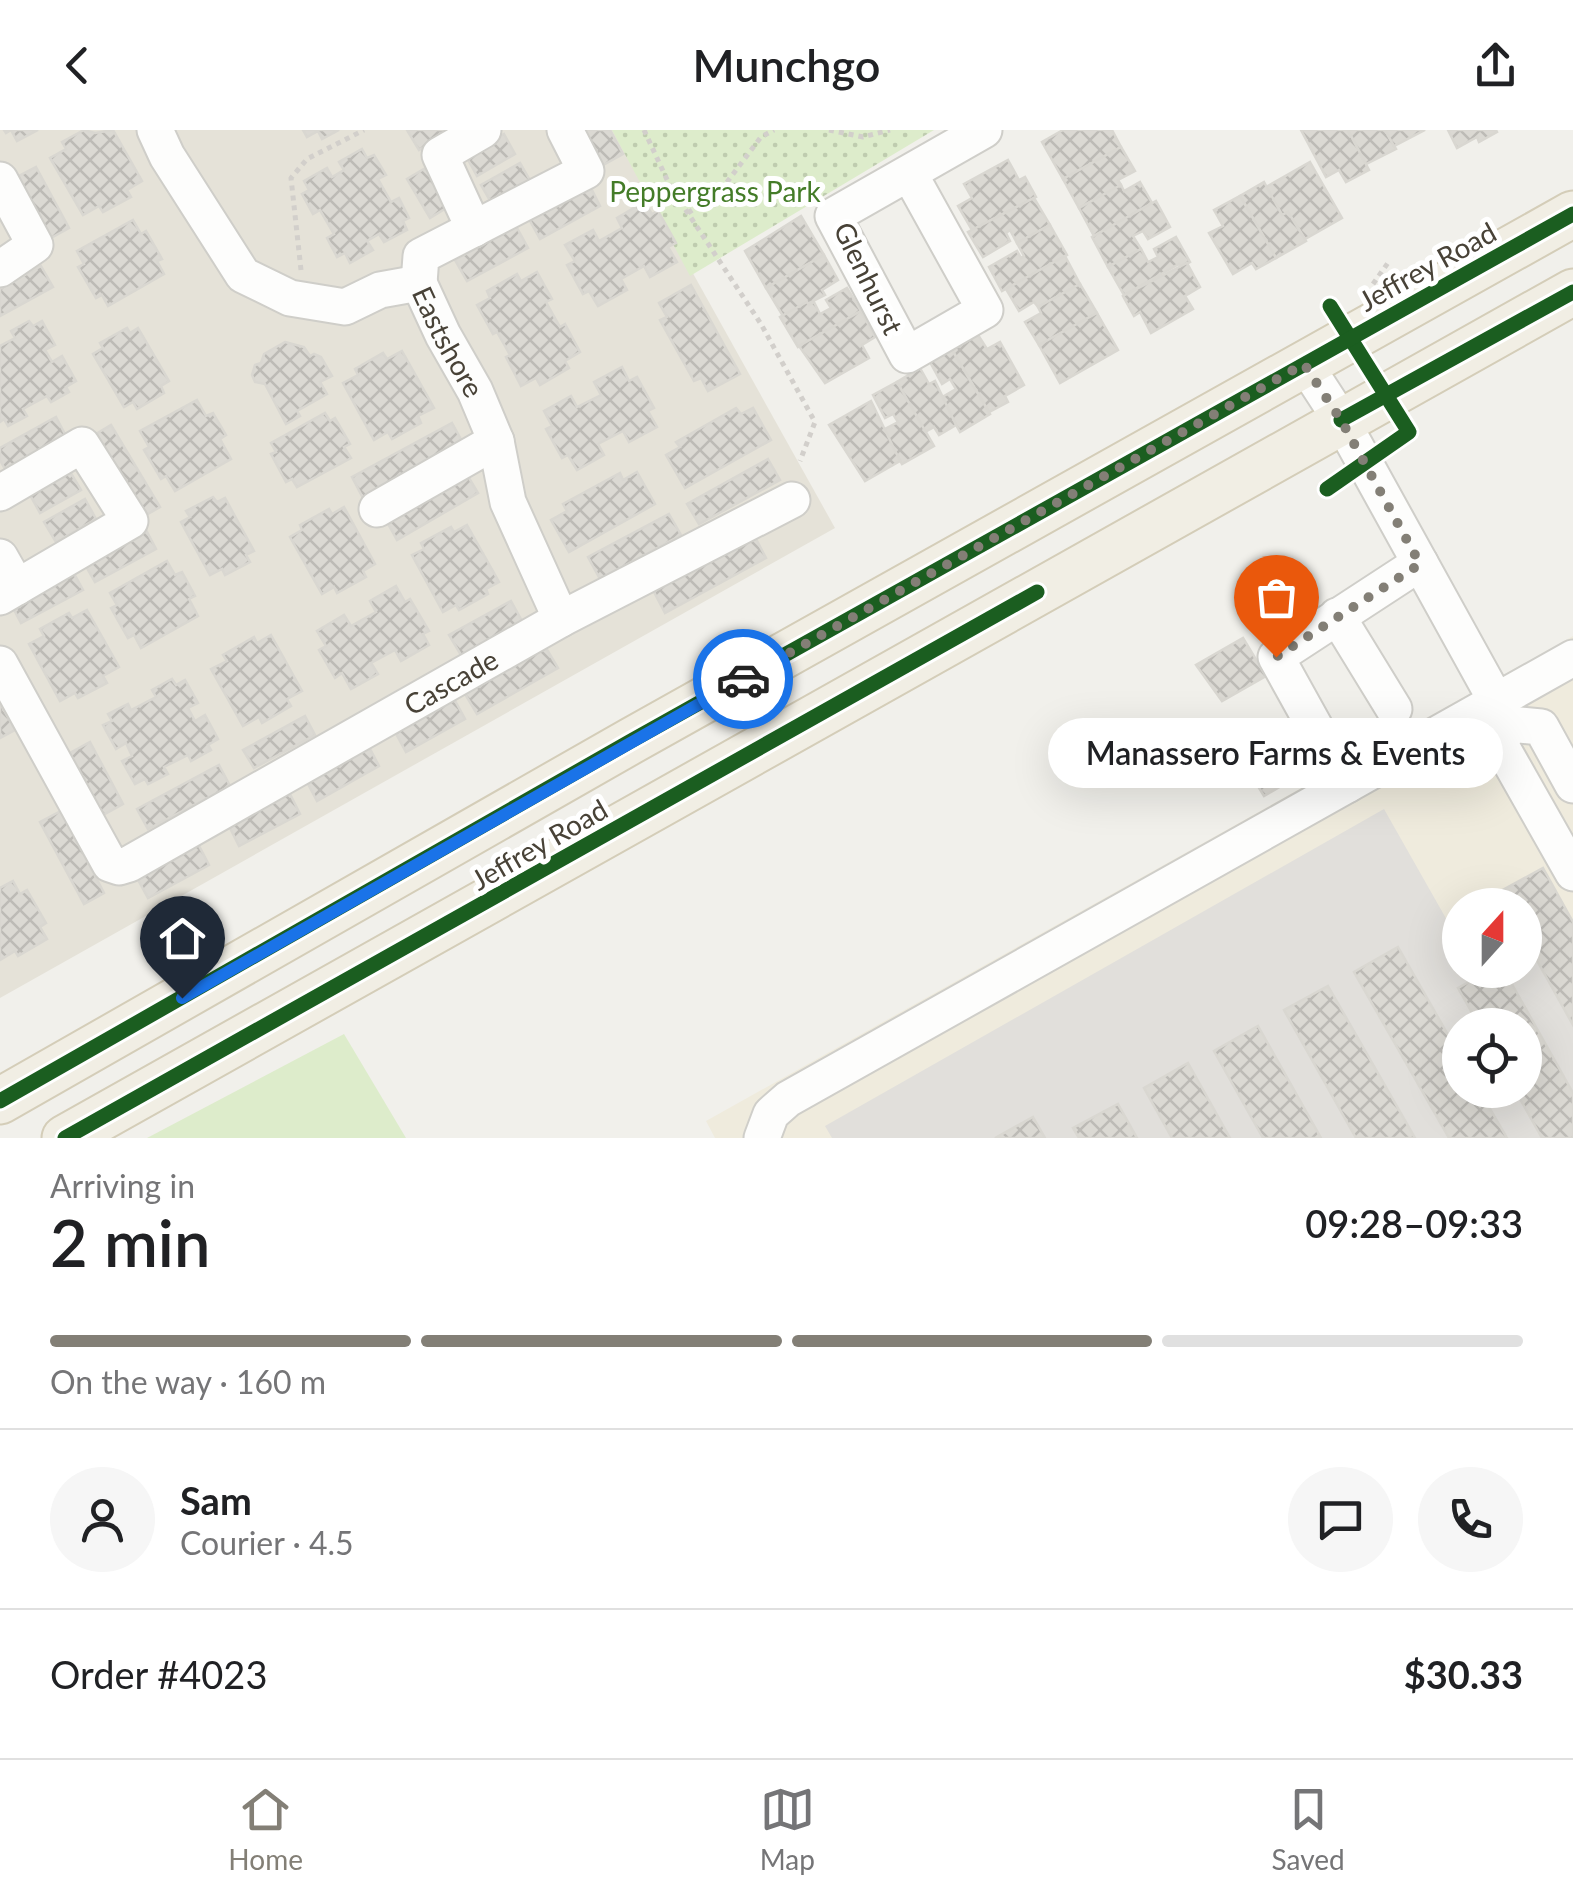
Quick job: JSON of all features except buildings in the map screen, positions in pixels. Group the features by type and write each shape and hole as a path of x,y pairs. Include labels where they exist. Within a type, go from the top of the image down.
{"main road":[{"name":"Jeffrey Road","path":"0,1101 1573,214"},
{"name":"Jeffrey Road","path":"65,1138 1573,292"}],"street":[{"name":"Eastshore","path":"155,130 167,156 243,275 290,298 345,307 380,290 419,283 475,391 496,441 508,502 561,620"},
{"path":"474,229 440,155 482,130"},
{"path":"419,283 421,256 586,171 565,130"},
{"name":"Glenhurst","path":"908,173 986,310 907,355 832,216 908,173 984,130"},
{"path":"0,180 35,245 0,269"},
{"path":"1304,364 1341,420 1502,712 1500,744 1573,873"},
{"path":"377,509 496,441"},
{"path":"0,493 82,445 130,521 5,580"},
{"name":"Cascade","path":"0,664 110,864 129,864 561,620 792,500"},
{"path":"1347,785 1276,657 1420,564"},
{"path":"1338,616 1394,709"},
{"path":"762,1138 771,1114 788,1098 1347,785 1502,712 1573,658"},
{"path":"1502,712 1541,727 1573,785"}],"path":[{"path":"302,274 291,178 306,158 364,130"},
{"path":"644,130 670,186 761,324 815,422 800,461"},
{"path":"688,214 721,190 761,137 774,130"},
{"path":"828,130 863,137 890,130"},
{"path":"1359,291 1373,284 1390,260"}],"shaded area":[{"path":"0,130 613,130 835,528 0,998"},
{"path":"1573,636 1573,1138 715,1138 706,1121"},
{"path":"1384,809 1442,911 1442,988 1542,988 1542,888 1514,888 1543,868 1573,922 1573,1138 832,1138 825,1126"}],"green space":[{"name":"Peppergrass Park","path":"612,130 934,130 690,276"},
{"path":"344,1034 406,1138 147,1138"}],"cycle path":[{"path":"0,1101 631,741 1573,214"},
{"path":"1341,420 1573,292"},
{"path":"1327,489 1409,432 1330,306"},
{"path":"65,1138 1037,592"}],"way so far":[{"path":"743,679 1304,364 1341,420 1420,564 1276,657"}],"place":[{"name":"Manassero Farms & Events","path":"1276,657"}],"route":[{"path":"182,998 743,679"}]}
